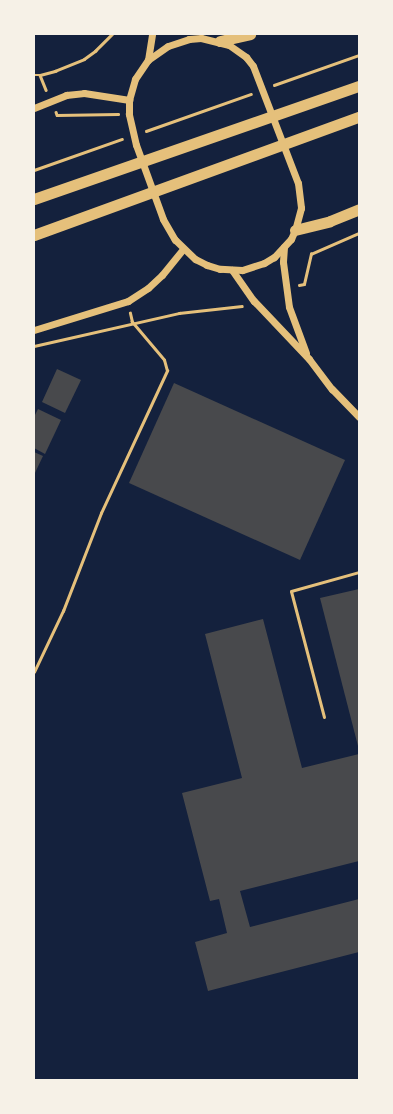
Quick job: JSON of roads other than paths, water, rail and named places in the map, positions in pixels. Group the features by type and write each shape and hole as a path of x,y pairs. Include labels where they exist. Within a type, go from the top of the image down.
{"highway":[{"path":"220,41 250,34"},
{"path":"34,199 359,86"},
{"path":"34,235 359,117"},
{"path":"295,230 330,221 359,209"}],"street":[{"path":"148,60 152,34"},
{"path":"199,36 220,41 229,45 246,57 258,74 298,183 301,208 295,230 284,247 264,263 242,270 232,270 207,265 183,249 168,230 131,125 129,100 135,79 148,60 168,46 199,36"},
{"path":"34,108 66,95 84,94 129,100"},
{"path":"284,247 283,262 289,307 308,359"},
{"path":"34,330 128,301 148,288 162,275 183,249"},
{"path":"232,270 254,301 308,359 332,389 359,418"}],"lane":[{"path":"324,717 291,590 359,572"}]}
